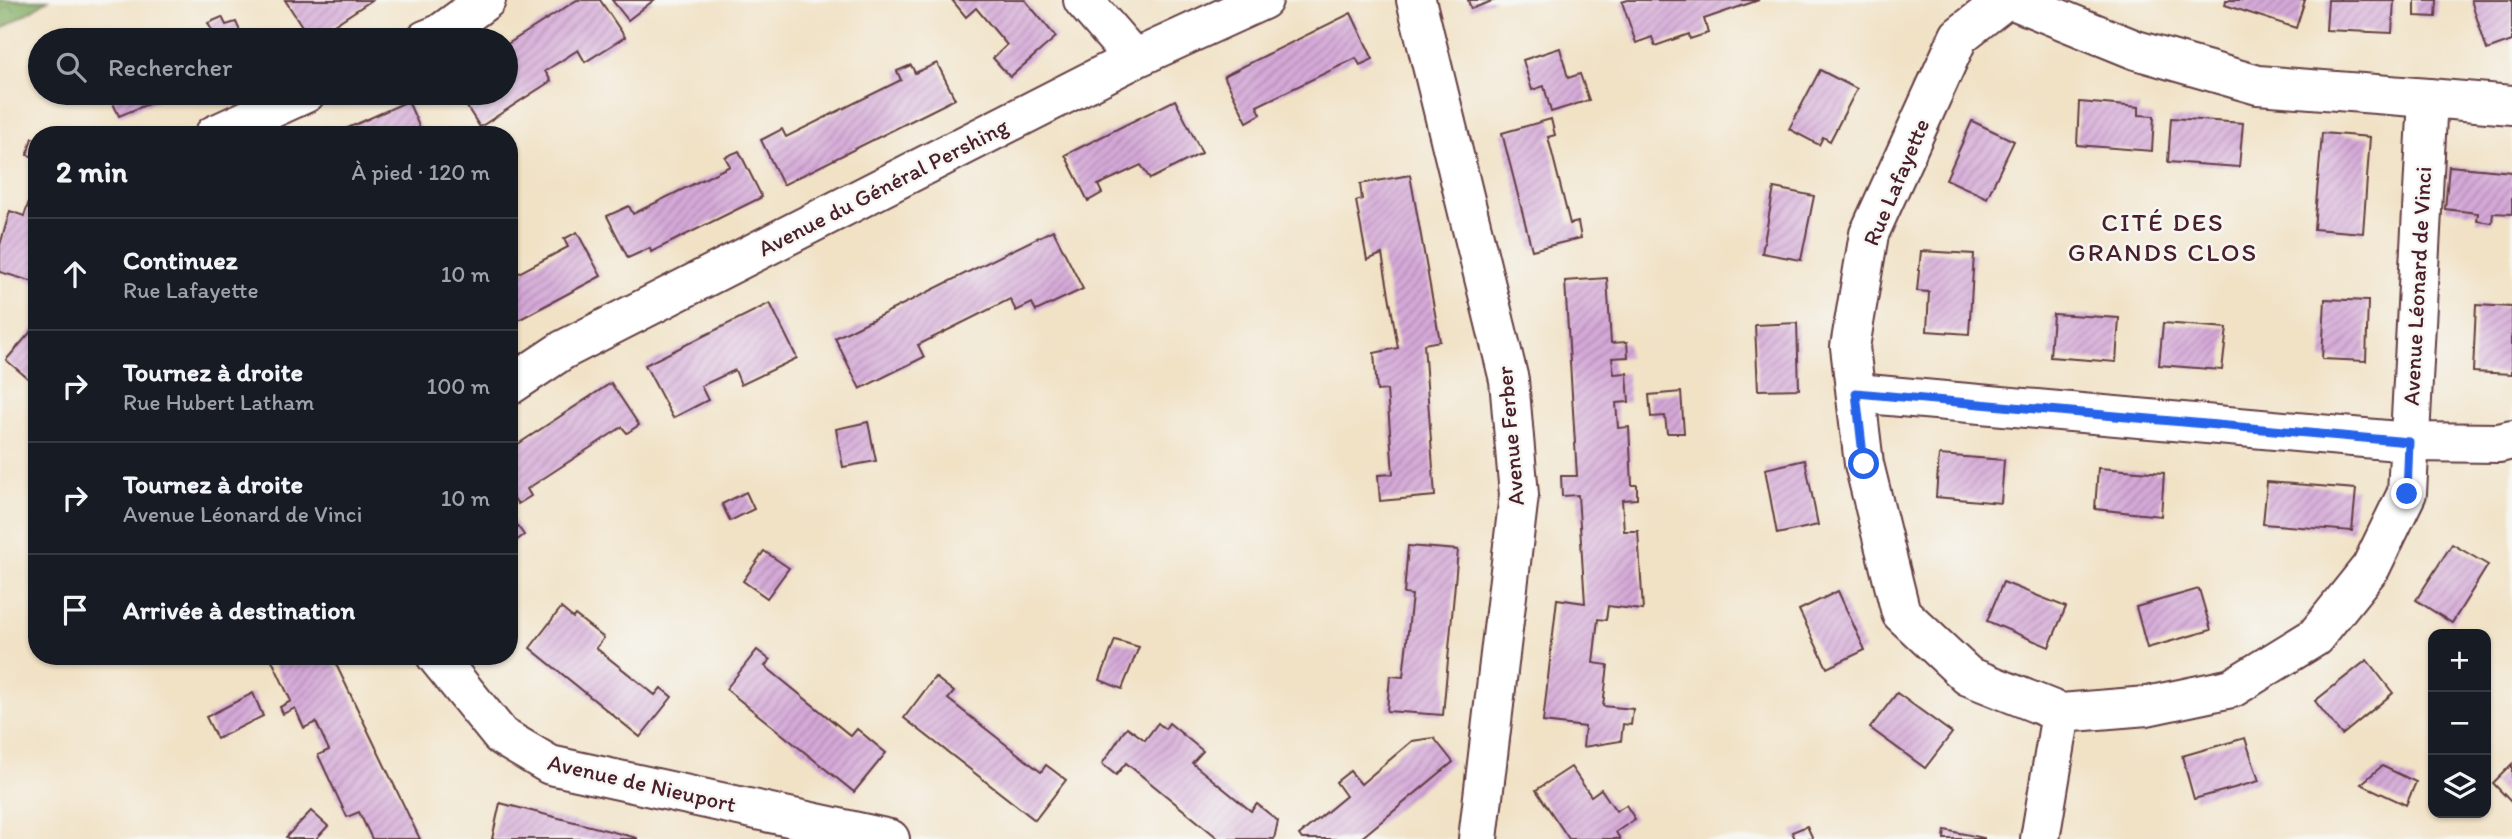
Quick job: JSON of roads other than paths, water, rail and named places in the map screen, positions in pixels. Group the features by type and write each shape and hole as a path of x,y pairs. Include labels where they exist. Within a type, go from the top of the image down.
{"street":[{"path":"448,28 486,0"},
{"path":"1083,0 1134,60"},
{"name":"Avenue du Général Pershing","path":"518,380 563,350 1134,60 1263,0"},
{"name":"Avenue Ferber","path":"1416,0 1509,380 1519,495 1478,839"},
{"name":"Rue Lafayette","path":"2005,0 1959,36 1869,234 1850,347 1864,464 1901,613 1968,676 2061,713"},
{"path":"2013,0 2136,50 2258,85 2512,105"},
{"name":"Avenue Léonard de Vinci","path":"2061,713 2147,706 2232,688 2315,637 2371,567 2407,494 2428,98"},
{"path":"234,126 280,105"},
{"path":"1856,393 2409,442 2500,443 2512,440"},
{"name":"Avenue de Nieuport","path":"443,665 501,736 550,765 890,839"},
{"path":"2040,839 2061,713"}],"district":[{"name":"CITÉ DES GRANDS CLOS","path":"2163,237"}]}
